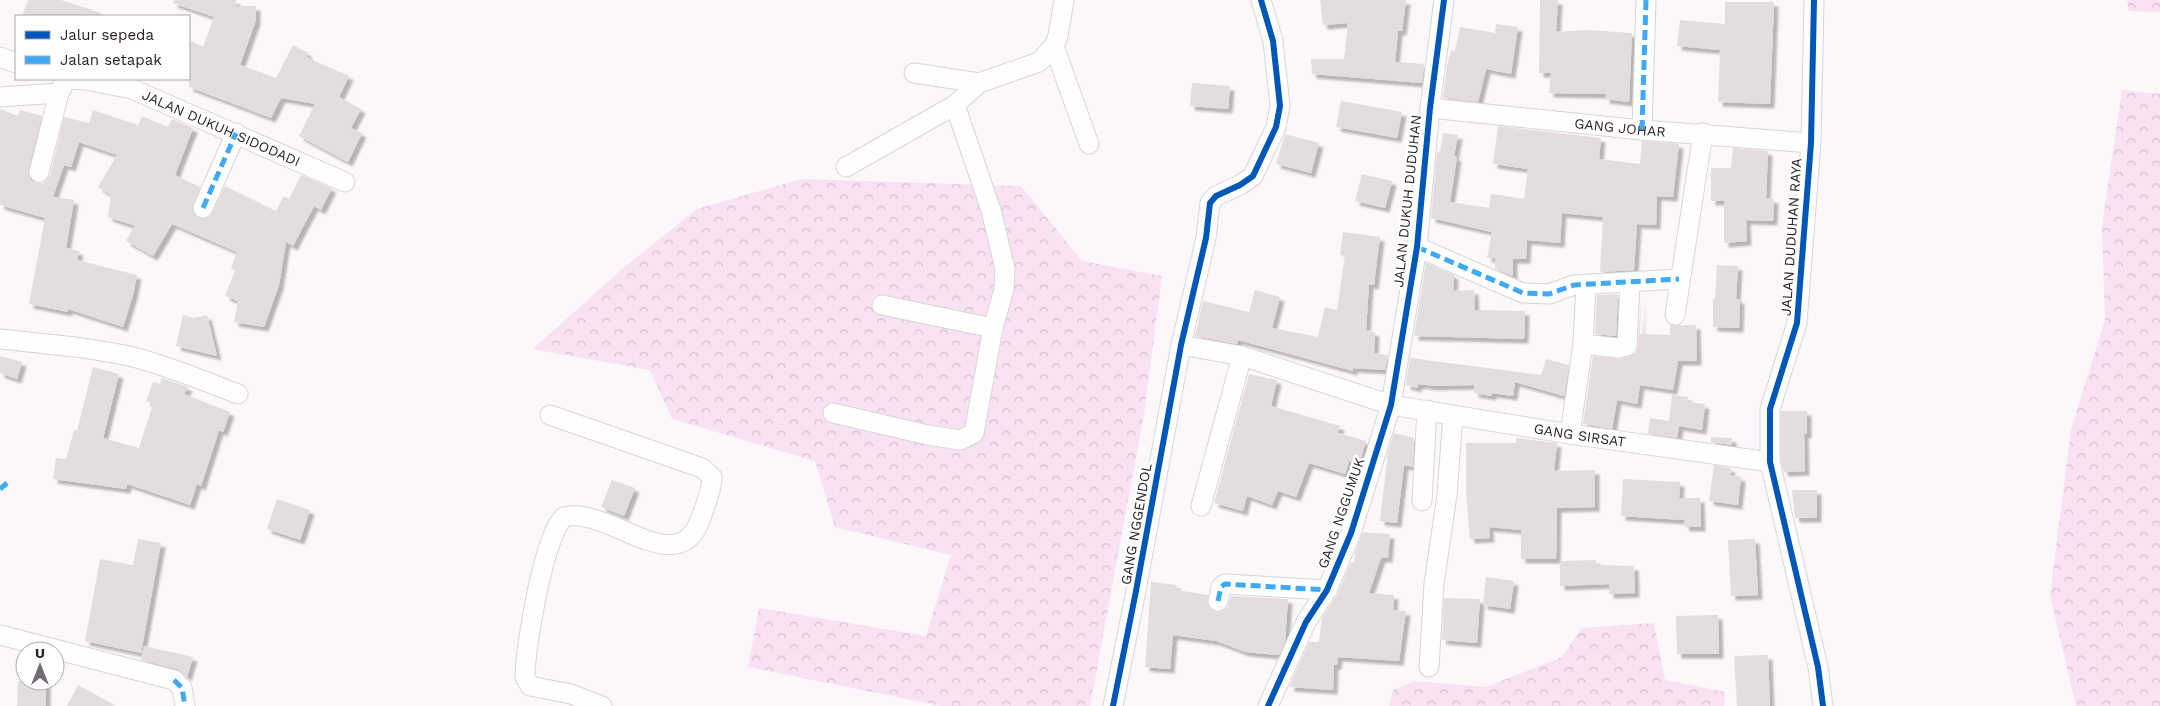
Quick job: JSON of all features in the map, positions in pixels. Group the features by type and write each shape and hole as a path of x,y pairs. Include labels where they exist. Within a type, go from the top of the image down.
{"street":[{"path":"846,167 955,106 979,83 1039,62 1054,46 1058,36 1064,0"},
{"name":"GANG NGGENDOL","path":"1112,706 1138,581 1181,345 1206,238 1210,203 1216,196 1240,185 1253,176 1276,127 1280,106 1273,41 1261,0"},
{"name":"JALAN DUKUH DUDUHAN","path":"1390,405 1417,247 1430,108 1444,0"},
{"path":"1642,130 1646,0"},
{"name":"JALAN DUDUHAN RAYA","path":"1814,0 1811,144 1797,323 1770,410 1770,462 1818,667 1823,706"},
{"path":"1054,46 1089,144"},
{"path":"0,57 15,64"},
{"path":"914,73 979,83"},
{"name":"JALAN DUKUH SIDODADI","path":"0,97 86,80 132,89 345,182"},
{"path":"39,172 62,86"},
{"path":"833,413 952,439 960,440 974,433 993,328 1004,289 1006,269 991,210 955,106"},
{"name":"GANG JOHAR","path":"1430,108 1642,130 1811,144"},
{"path":"203,208 236,133"},
{"path":"1675,315 1679,279 1703,134"},
{"path":"1417,247 1523,293 1549,294 1574,285 1679,279"},
{"path":"1582,344 1618,348 1627,346 1630,283"},
{"path":"1570,434 1582,344 1586,285"},
{"path":"882,306 993,328"},
{"path":"0,339 96,349 134,357 167,367 238,394"},
{"path":"1181,345 1242,356 1390,405"},
{"path":"1201,506 1242,356"},
{"name":"GANG SIRSAT","path":"1390,405 1570,434 1770,462"},
{"name":"GANG NGGUMUK","path":"1268,706 1306,622 1327,590 1351,533 1390,405"},
{"path":"1422,501 1426,410"},
{"path":"550,415 702,468 712,477 709,494 694,535 682,544 663,544 579,515 564,517 558,522 548,548 539,585 525,677 530,686 551,689 602,706"},
{"path":"1429,667 1434,584 1447,495 1453,415"},
{"path":"1218,601 1221,587 1225,584 1327,590"},
{"path":"0,635 174,680 182,688 185,706"}],"green space":[{"path":"2127,0 2160,0 2160,12 2129,11"},
{"path":"2122,90 2160,94 2160,706 2076,706 2050,595 2071,430 2105,320 2102,226"},
{"path":"802,179 1021,186 1082,261 1162,276 1144,414 1090,706 941,706 748,667 759,608 926,636 951,555 835,527 815,461 672,419 650,370 533,349 621,270 697,209"},
{"path":"1654,623 1665,680 1725,692 1724,706 1389,706 1393,690 1415,681 1486,687 1562,657 1582,628"}],"building":[{"path":"28,0 61,0 101,13 101,15 22,15"},
{"path":"174,0 236,0 236,6 256,6 256,20 240,65 276,78 293,45 308,53 306,57 349,76 339,97 361,109 351,128 362,133 348,162 299,136 315,104 281,98 271,118 189,87 190,40 203,47 214,17 173,3"},
{"path":"1320,0 1406,0 1402,31 1398,31 1395,62 1424,64 1422,83 1312,74 1311,59 1344,59 1348,23 1323,25"},
{"path":"1540,0 1558,0 1556,32 1586,30 1632,33 1629,102 1605,99 1606,94 1549,93 1551,73 1539,73"},
{"path":"1725,2 1774,2 1770,104 1718,102 1720,50 1677,46 1680,20 1725,24"},
{"path":"1496,24 1518,27 1511,74 1486,69 1478,102 1443,98 1447,66 1451,50 1455,51 1460,27 1495,33"},
{"path":"1192,83 1230,86 1228,109 1190,106"},
{"path":"1341,101 1402,112 1397,138 1336,127"},
{"path":"0,109 18,116 20,110 42,116 28,170 31,180 37,183 43,183 50,175 64,117 89,123 93,110 138,125 142,116 168,127 172,119 193,128 175,175 200,187 192,209 199,218 210,217 225,186 276,211 284,196 289,199 301,175 332,188 321,210 314,206 293,246 286,242 279,285 264,327 234,322 238,301 225,296 235,270 231,268 237,252 172,224 153,256 126,241 135,226 108,217 111,195 98,187 117,155 79,142 71,167 64,165 53,197 74,200 66,248 79,251 77,260 137,275 133,295 123,327 68,309 68,312 29,304 45,218 0,205"},
{"path":"1498,126 1601,138 1599,159 1640,164 1642,141 1679,144 1673,197 1657,196 1656,225 1637,224 1634,270 1600,272 1603,217 1562,213 1560,243 1527,240 1526,259 1513,259 1513,276 1495,269 1495,258 1487,258 1492,232 1431,218 1437,152 1440,153 1443,133 1458,135 1454,156 1457,157 1450,202 1489,208 1491,194 1524,199 1528,169 1493,164"},
{"path":"1285,134 1319,143 1311,173 1276,164"},
{"path":"1733,148 1768,151 1766,198 1774,199 1773,221 1746,220 1747,241 1724,243 1724,201 1711,201 1711,168 1731,168"},
{"path":"1362,174 1392,181 1385,208 1355,201"},
{"path":"1343,232 1380,237 1374,285 1369,284 1366,330 1375,332 1374,353 1388,355 1385,370 1353,368 1353,371 1238,340 1237,344 1195,336 1203,301 1249,312 1255,290 1280,297 1272,328 1318,337 1325,307 1337,310 1345,256 1340,255"},
{"path":"1426,263 1454,275 1453,291 1474,290 1475,310 1525,311 1524,339 1414,336"},
{"path":"1717,265 1738,266 1736,299 1740,299 1739,328 1713,327 1713,299 1715,299"},
{"path":"1618,294 1616,336 1595,334 1597,295"},
{"path":"1641,297 1640,334 1670,335 1670,325 1696,325 1697,361 1678,361 1673,390 1640,385 1637,404 1617,400 1612,429 1583,424 1593,356 1620,359 1636,353"},
{"path":"183,315 194,318 207,315 217,356 176,346"},
{"path":"0,356 22,362 17,379 0,373"},
{"path":"1410,358 1541,375 1546,359 1569,365 1564,396 1515,382 1513,396 1492,393 1492,396 1474,393 1474,385 1434,386 1418,384 1417,388 1406,385"},
{"path":"93,367 119,374 103,438 139,448 153,404 146,401 153,382 160,384 162,378 188,387 184,394 230,412 223,432 219,430 201,486 197,484 190,505 127,484 126,489 53,479 56,458 66,459 74,430 77,431"},
{"path":"1249,374 1277,380 1271,406 1340,426 1338,433 1366,441 1359,464 1349,461 1345,474 1309,463 1296,497 1278,491 1272,505 1247,496 1243,511 1214,503"},
{"path":"1672,395 1688,397 1687,402 1705,404 1702,430 1679,426 1677,438 1648,434 1650,418 1669,421"},
{"path":"1781,411 1807,411 1807,434 1804,434 1805,471 1784,472 1781,461"},
{"path":"1394,433 1414,438 1413,467 1404,465 1397,523 1380,521 1388,452"},
{"path":"1711,437 1732,438 1732,445 1711,442"},
{"path":"1516,438 1557,443 1554,471 1595,470 1595,507 1557,508 1556,559 1521,559 1521,530 1489,527 1490,538 1470,539 1466,492 1466,443 1516,443"},
{"path":"1714,465 1731,468 1730,475 1741,477 1738,505 1709,501"},
{"path":"1623,479 1680,482 1679,498 1700,498 1701,527 1685,527 1684,520 1621,516"},
{"path":"612,480 635,488 624,516 601,507"},
{"path":"1792,490 1817,490 1817,518 1795,518"},
{"path":"277,499 310,510 300,540 267,529"},
{"path":"1363,532 1390,534 1388,558 1381,558 1369,593 1394,595 1393,610 1406,611 1399,661 1338,657 1337,665 1334,665 1333,690 1289,687 1309,642 1319,642 1322,618 1337,595 1351,562 1354,563 1355,552"},
{"path":"138,539 161,543 141,653 85,641 100,559 133,565"},
{"path":"1755,539 1758,595 1731,596 1728,540"},
{"path":"1596,560 1596,565 1634,566 1635,593 1609,594 1609,584 1560,586 1560,561"},
{"path":"1486,577 1514,581 1510,609 1483,605"},
{"path":"1151,582 1177,585 1176,590 1208,595 1208,605 1216,612 1227,608 1231,596 1288,599 1285,642 1279,655 1245,652 1216,641 1173,635 1170,669 1145,667"},
{"path":"1444,598 1480,599 1477,643 1442,640"},
{"path":"1718,615 1719,654 1677,654 1676,616"},
{"path":"144,646 193,657 187,677 177,669 141,660"},
{"path":"1768,655 1770,706 1737,706 1734,656"},
{"path":"78,685 116,706 67,706"},
{"path":"18,691 46,691 46,706 17,706"}],"marked path":[{"path":"1642,130 1646,0"},
{"path":"203,208 236,133"},
{"path":"1417,247 1523,293 1549,294 1574,285 1679,279"},
{"path":"0,489 7,483"},
{"path":"1218,601 1221,587 1225,584 1327,590"},
{"path":"174,680 182,688 185,706"}],"cycle path":[{"path":"1113,706 1181,345 1206,238 1210,203 1216,196 1240,185 1253,176 1276,127 1280,106 1273,41 1261,0"},
{"path":"1268,706 1306,622 1327,590 1351,533 1391,405 1417,247 1430,108 1444,0"},
{"path":"1814,0 1811,143 1797,323 1770,409 1770,462 1818,667 1823,706"}]}
